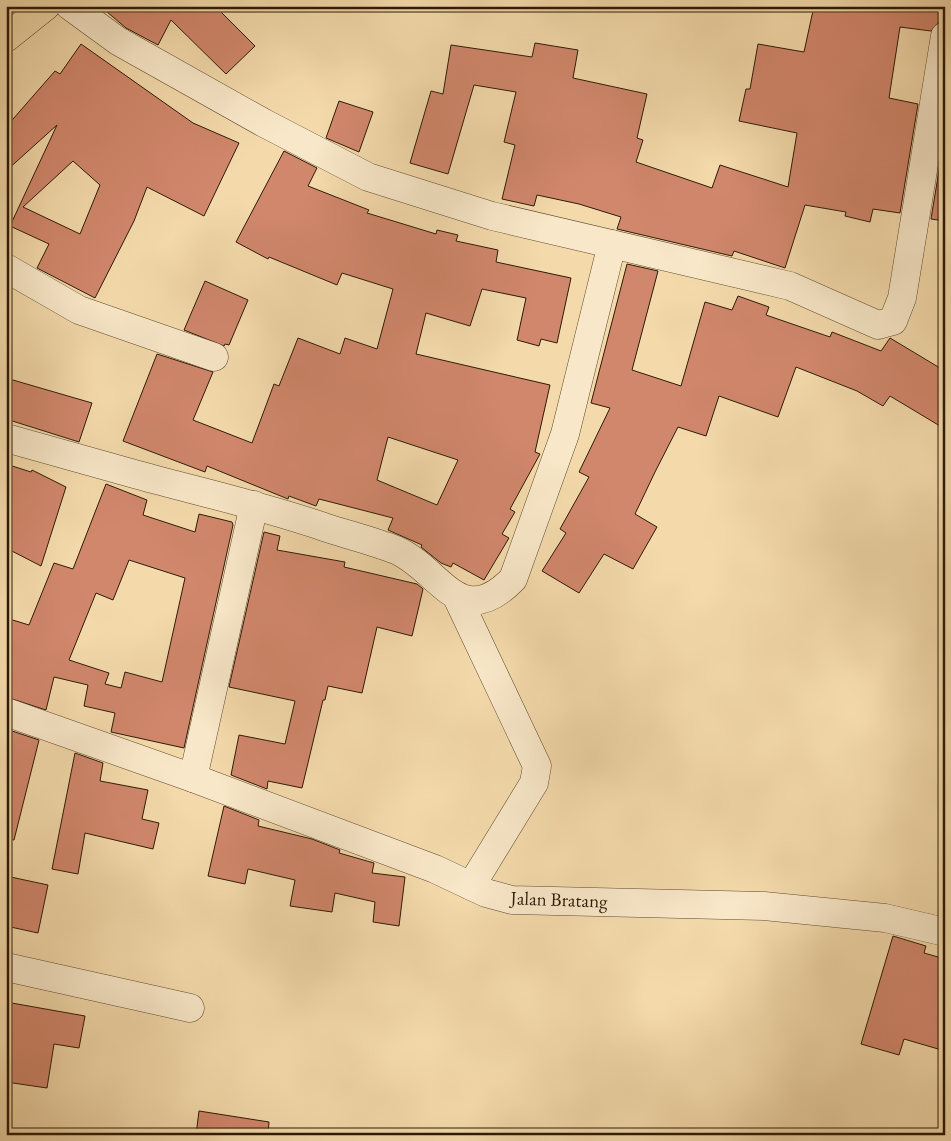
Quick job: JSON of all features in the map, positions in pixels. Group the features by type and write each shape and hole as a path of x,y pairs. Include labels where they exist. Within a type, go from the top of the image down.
{"main road":[{"path":"6,38 46,6"}],"street":[{"path":"70,6 118,41 264,123 368,177 492,216 790,286 878,325 893,321 902,298 945,36"},
{"path":"6,438 254,505 398,551 457,597 470,601 484,599 500,593 513,580 565,434 612,244"},
{"path":"6,268 79,310 214,357"},
{"path":"193,778 254,505"},
{"path":"457,597 537,766 534,783 471,886"},
{"name":"Jalan Bratang","path":"6,712 193,778 435,869 486,893 512,900 764,906 886,918 945,932"},
{"path":"6,967 190,1008"}],"building":[{"path":"100,6 215,6 255,46 226,74 171,20 158,45 126,28"},
{"path":"814,6 945,6 945,21 939,22 931,31 900,27 889,98 918,104 900,213 873,209 870,222 845,216 846,212 805,205 785,268 734,251 732,256 617,229 621,217 579,204 537,195 534,206 502,199 515,145 504,142 516,92 474,85 448,174 410,163 431,91 443,94 451,45 532,57 535,43 578,50 573,78 647,94 637,138 643,140 636,162 712,188 720,165 788,187 797,133 739,121 746,89 750,89 758,44 804,52"},
{"path":"81,44 193,123 239,143 204,216 147,187 134,221 95,298 37,268 49,244 10,226 57,125 6,171 6,127 55,71 60,74","holes":["73,161 100,185 80,234 23,207"]},
{"path":"339,101 373,112 359,152 326,138"},
{"path":"945,134 945,221 931,219"},
{"path":"284,151 317,168 308,186 369,210 367,213 436,234 437,230 458,235 456,241 498,250 496,262 571,278 557,343 541,339 539,346 517,340 526,298 482,289 470,326 426,313 416,354 550,385 535,452 540,454 510,509 515,512 502,534 509,538 484,580 453,563 451,567 441,563 421,547 422,545 388,530 393,518 319,499 316,506 289,496 288,499 207,466 205,472 123,441 157,354 213,372 193,420 252,443 274,384 279,386 298,338 340,354 345,338 377,349 393,289 342,273 337,285 269,257 268,259 236,242","holes":["388,437 458,460 437,505 377,480"]},
{"path":"627,264 658,271 632,370 681,386 705,302 732,310 738,296 769,307 766,315 830,337 832,332 881,351 890,338 945,371 945,429 890,396 883,406 857,391 796,367 778,417 719,396 706,436 678,427 655,472 635,514 657,527 633,569 604,554 579,593 542,571 566,533 560,529 589,477 579,472 610,408 591,403"},
{"path":"205,281 248,300 229,345 225,344 224,346 184,330"},
{"path":"6,378 92,403 79,442 6,419"},
{"path":"6,464 31,472 32,470 66,487 41,566 6,548"},
{"path":"106,484 147,500 143,515 195,532 199,514 232,522 233,525 184,748 111,732 115,713 84,706 88,685 54,677 46,710 6,697 6,618 29,625 54,563 73,569","holes":["129,560 185,578 162,682 125,672 121,688 105,684 109,673 69,660 96,593 113,600"]},
{"path":"264,532 280,536 277,550 345,562 344,567 417,584 423,589 412,636 377,627 362,693 328,686 302,788 268,781 267,789 231,775 239,735 285,744 295,701 229,687"},
{"path":"6,729 39,740 14,840 6,839"},
{"path":"75,753 103,763 100,781 148,790 142,819 159,823 153,849 85,833 78,874 52,869"},
{"path":"224,806 259,820 258,826 312,839 340,850 339,853 374,863 372,873 405,877 399,926 373,922 375,902 335,893 332,912 290,906 295,880 248,869 245,884 208,876"},
{"path":"6,876 48,885 38,933 6,926"},
{"path":"893,936 926,946 924,953 945,959 945,1051 904,1039 899,1055 861,1044"},
{"path":"6,1002 85,1016 79,1048 54,1044 47,1088 6,1082"},
{"path":"199,1111 269,1122 268,1135 196,1135"}]}
